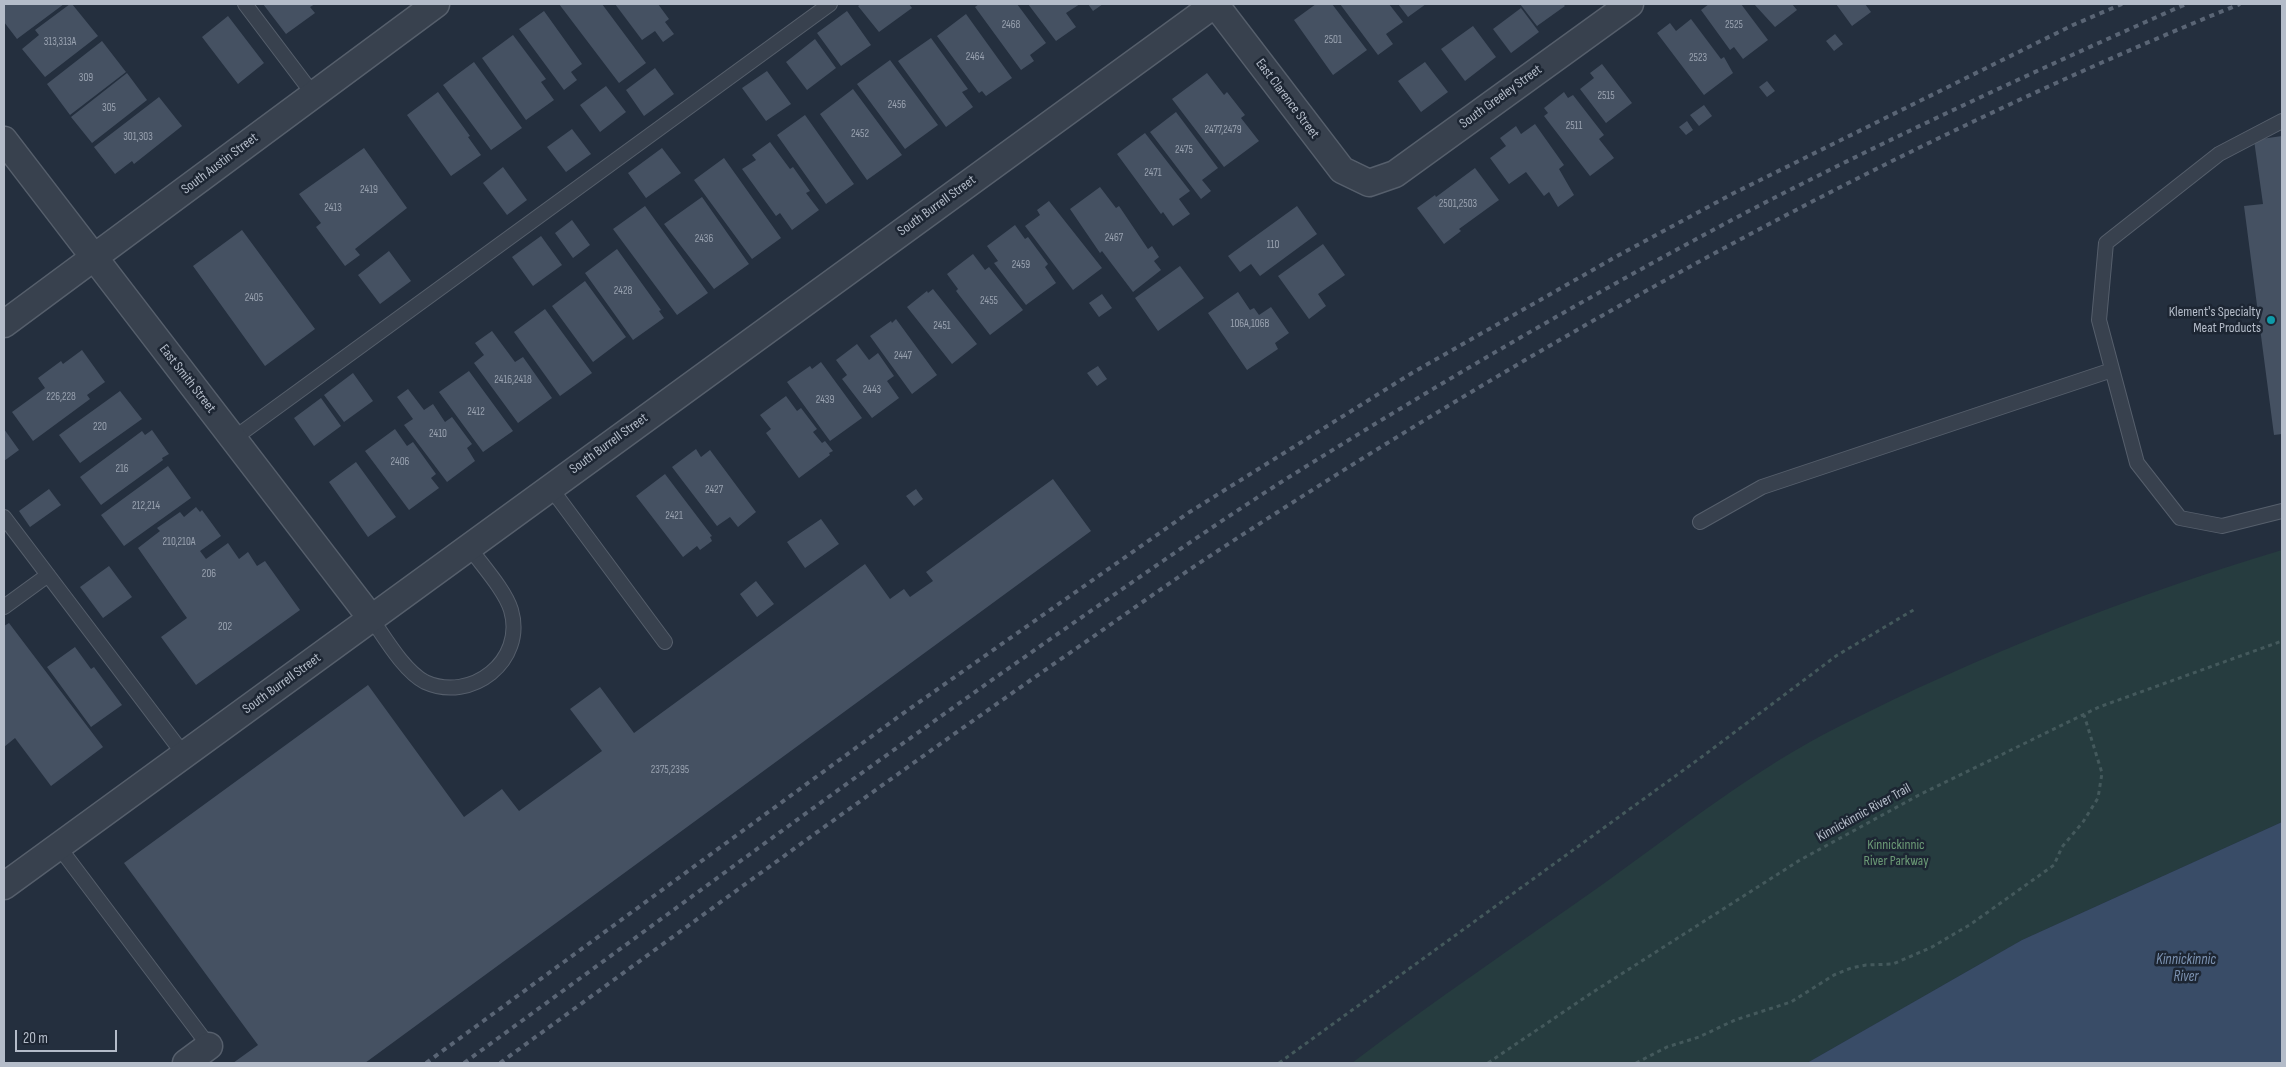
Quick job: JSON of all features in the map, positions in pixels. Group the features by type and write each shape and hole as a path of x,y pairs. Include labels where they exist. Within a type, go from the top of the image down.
{"street":[{"name":"South Austin Street","path":"4,324 436,4"},
{"name":"East Clarence Street","path":"1215,4 1342,170 1368,182"},
{"name":"South Burrell Street","path":"4,886 1215,4"},
{"name":"South Greeley Street","path":"1368,182 1395,174 1630,4"},
{"name":"East Smith Street","path":"4,140 371,618"},
{"path":"186,1063 209,1046"}],"lane":[{"path":"245,4 313,94"},
{"path":"233,439 830,4"},
{"path":"2282,121 2220,154 2106,243 2099,320 2137,463 2180,518 2222,526 2282,511"},
{"path":"1700,522 1762,487 2112,370"},
{"path":"550,487 665,642"},
{"path":"4,517 185,756"},
{"path":"371,618 411,672 423,681 439,687 468,686 495,671 504,660 511,644 514,628 511,609 501,591 468,547"},
{"path":"4,607 48,575"},
{"path":"59,846 209,1046"}],"path":[{"path":"1279,1063 1703,756 1836,656 1915,609"},
{"name":"Kinnickinnic River Trail","path":"1488,1063 1590,994 1800,860 1919,795 2099,707 2282,641"},
{"path":"1636,1063 1667,1047 1699,1037 1735,1020 1790,1002 1834,975 1851,968 1866,965 1893,964 1932,947 1971,924 2054,865 2062,847 2083,822 2098,798 2102,773 2084,715"}],"green space":[{"name":"Kinnickinnic River Parkway","path":"2282,550 2282,822 2022,940 1807,1063 1352,1063 1719,800 1777,761 1807,744 1946,675 2001,651 2112,607"}],"water":[{"name":"Kinnickinnic River","path":"2282,822 2282,1062 1807,1063 2022,940"}],"building":[{"path":"4,4 64,4 17,39 4,22"},
{"path":"72,4 98,36 45,77 22,49 39,35 35,30"},
{"path":"263,4 315,4 310,7 315,13 286,34"},
{"path":"559,4 602,4 646,63 619,83"},
{"path":"615,4 658,4 669,19 665,22 674,34 663,42 655,31 642,40"},
{"path":"861,4 909,4 912,8 879,32 858,6"},
{"path":"979,4 1017,4 1046,43 1030,55 1034,61 1021,70 975,7"},
{"path":"1028,4 1080,4 1066,13 1076,27 1056,41"},
{"path":"1088,4 1103,4 1093,11"},
{"path":"1316,4 1332,4 1367,50 1333,75 1294,20"},
{"path":"1340,4 1389,4 1403,22 1386,34 1393,44 1378,55"},
{"path":"1398,4 1426,4 1408,17"},
{"path":"1520,4 1563,4 1565,6 1537,26"},
{"path":"1709,4 1741,4 1768,40 1743,59 1734,47 1730,50 1701,10"},
{"path":"1754,4 1792,4 1797,10 1775,27"},
{"path":"1836,4 1865,4 1871,12 1852,26"},
{"path":"1521,8 1539,32 1511,53 1493,29"},
{"path":"544,11 582,64 571,72 577,80 564,90 519,29"},
{"path":"847,11 871,45 841,66 817,33"},
{"path":"966,14 1012,78 986,96 982,91 979,93 937,36"},
{"path":"228,16 264,63 238,84 202,37"},
{"path":"1691,19 1721,59 1724,57 1733,73 1704,95 1657,33 1670,23 1676,31"},
{"path":"1473,26 1496,57 1465,81 1441,49"},
{"path":"1835,34 1843,44 1834,51 1826,41"},
{"path":"513,35 546,79 541,82 554,100 526,120 482,58"},
{"path":"931,38 968,89 962,92 973,107 946,127 898,61"},
{"path":"815,39 836,68 807,90 786,62"},
{"path":"102,41 126,72 70,115 47,84"},
{"path":"890,60 938,125 905,149 857,84"},
{"path":"474,62 522,128 491,150 443,85"},
{"path":"1425,62 1448,92 1421,112 1398,81"},
{"path":"1602,64 1632,103 1606,123 1580,89 1594,78 1590,73"},
{"path":"655,68 674,94 644,116 626,90"},
{"path":"767,71 791,104 766,121 742,88"},
{"path":"127,73 147,100 92,143 71,117"},
{"path":"1207,73 1224,95 1227,92 1245,115 1241,118 1259,141 1224,167 1172,99"},
{"path":"1767,81 1775,91 1767,97 1759,87"},
{"path":"606,86 626,112 600,132 580,105"},
{"path":"853,89 902,155 867,180 820,114"},
{"path":"438,92 470,136 468,137 481,155 451,176 407,115"},
{"path":"1564,92 1568,98 1573,95 1604,135 1599,139 1614,158 1590,176 1544,116 1548,113 1544,108"},
{"path":"159,97 182,126 134,164 132,161 115,174 94,147"},
{"path":"1704,105 1712,116 1699,126 1690,115"},
{"path":"1176,112 1218,168 1202,180 1211,191 1201,199 1150,132"},
{"path":"805,115 854,184 826,204 777,135"},
{"path":"1687,121 1693,130 1686,135 1679,127"},
{"path":"1535,124 1564,165 1559,169 1574,195 1558,207 1549,192 1544,196 1526,172 1509,184 1490,158 1506,146 1500,138 1516,126 1521,134"},
{"path":"572,129 591,154 566,172 547,147"},
{"path":"1145,133 1190,191 1179,199 1190,214 1173,226 1163,212 1161,214 1117,154"},
{"name":"Klement's Specialty Meat Products","path":"2282,136 2282,434 2274,435 2244,206 2263,204 2254,140"},
{"path":"770,142 790,169 793,167 810,191 806,193 819,210 792,230 780,213 776,216 742,169 756,160 752,155"},
{"path":"364,148 407,208 355,249 360,255 345,266 316,227 321,223 299,194"},
{"path":"662,148 681,173 646,198 628,173"},
{"path":"724,158 781,238 752,259 694,180"},
{"path":"503,167 527,200 507,215 483,183"},
{"path":"1475,168 1499,200 1459,229 1461,231 1444,244 1417,208 1435,195 1436,197"},
{"path":"1100,187 1116,208 1119,206 1148,249 1152,246 1159,257 1154,261 1161,270 1133,292 1102,251 1100,253 1070,209"},
{"path":"702,197 749,264 714,289 664,224"},
{"path":"1049,201 1102,268 1073,290 1025,226 1040,215 1037,210"},
{"path":"645,206 708,293 677,315 613,229"},
{"path":"1297,206 1317,234 1260,276 1251,264 1240,272 1228,256"},
{"path":"572,220 590,245 573,258 555,233"},
{"path":"1015,225 1025,239 1028,237 1048,264 1045,267 1056,283 1026,305 994,263 998,261 987,246"},
{"path":"242,230 315,329 265,366 193,266"},
{"path":"541,236 562,265 533,286 512,257"},
{"path":"1323,244 1345,275 1318,294 1326,306 1309,319 1278,276"},
{"path":"617,249 661,310 659,311 664,318 633,340 585,273"},
{"path":"389,251 411,281 380,304 358,275"},
{"path":"973,254 985,270 989,267 1023,310 990,335 956,291 958,289 947,274"},
{"path":"1180,266 1204,298 1158,331 1135,298"},
{"path":"585,281 626,337 593,362 552,306"},
{"path":"933,289 977,344 952,364 907,307 927,291 928,293"},
{"path":"1238,292 1250,310 1254,308 1259,315 1271,307 1289,333 1275,343 1278,349 1247,370 1208,313"},
{"path":"1102,294 1112,308 1099,317 1089,303"},
{"path":"545,309 592,373 560,396 514,332"},
{"path":"896,319 937,375 912,394 870,336"},
{"path":"492,331 515,362 523,357 552,398 518,423 474,363 484,355 475,343"},
{"path":"857,344 869,360 878,353 894,376 887,381 899,398 872,418 842,379 847,375 836,360"},
{"path":"82,350 105,382 87,395 90,399 33,441 12,412 45,388 38,378 61,361 63,364"},
{"path":"821,362 862,418 830,441 787,382 810,366 812,369"},
{"path":"1098,366 1107,379 1097,386 1087,373"},
{"path":"469,371 513,431 483,452 439,392"},
{"path":"353,373 373,401 344,422 324,395"},
{"path":"408,389 424,410 433,404 445,422 452,417 472,444 467,448 475,461 447,482 404,425 413,419 397,397"},
{"path":"120,391 142,419 80,463 59,435"},
{"path":"786,396 797,411 801,408 817,429 813,432 822,443 825,441 833,451 799,478 766,433 771,429 760,415"},
{"path":"321,398 341,426 314,446 294,418"},
{"path":"4,429 19,450 4,461"},
{"path":"395,429 407,446 413,442 436,474 431,478 439,488 409,510 365,451"},
{"path":"152,430 169,454 101,505 80,477 142,431 145,435"},
{"path":"696,449 701,457 710,450 756,512 738,527 730,517 717,526 672,467"},
{"path":"356,462 396,517 368,537 329,482"},
{"path":"168,466 191,498 124,546 101,515"},
{"path":"665,474 712,536 710,537 712,541 700,550 697,546 683,557 636,496"},
{"path":"1053,479 1091,531 365,1063 233,1063 258,1045 124,863 368,685 464,817 502,789 519,811 602,751 570,709 600,687 634,733 865,564 890,599 904,589 910,597 933,581 926,572"},
{"path":"49,489 61,505 30,527 19,511"},
{"path":"916,489 923,499 914,506 906,496"},
{"path":"196,507 200,512 202,510 221,536 200,551 206,559 228,543 239,559 248,552 257,566 265,561 300,610 196,685 161,637 187,618 138,548 160,531 157,528 180,512 184,517"},
{"path":"821,519 839,544 805,568 787,542"},
{"path":"109,566 132,597 103,618 80,587"},
{"path":"756,581 774,604 757,617 740,594"},
{"path":"9,623 103,747 51,786 15,738 4,747 4,626"},
{"path":"75,647 91,669 94,667 122,705 91,727 47,667"}],"railway":[{"path":"426,1063 898,717 1188,513 1412,373 1619,255 1732,194 2073,25 2122,4"},
{"path":"464,1063 984,686 1200,536 1342,444 1570,309 1745,213 1964,105 2186,4"},
{"path":"500,1063 848,810 1158,591 1341,472 1464,396 1716,252 1845,185 1975,121 2107,60 2240,4"}],"place":[{"name":"Klement's Specialty Meat Products","path":"2271,320"}]}
